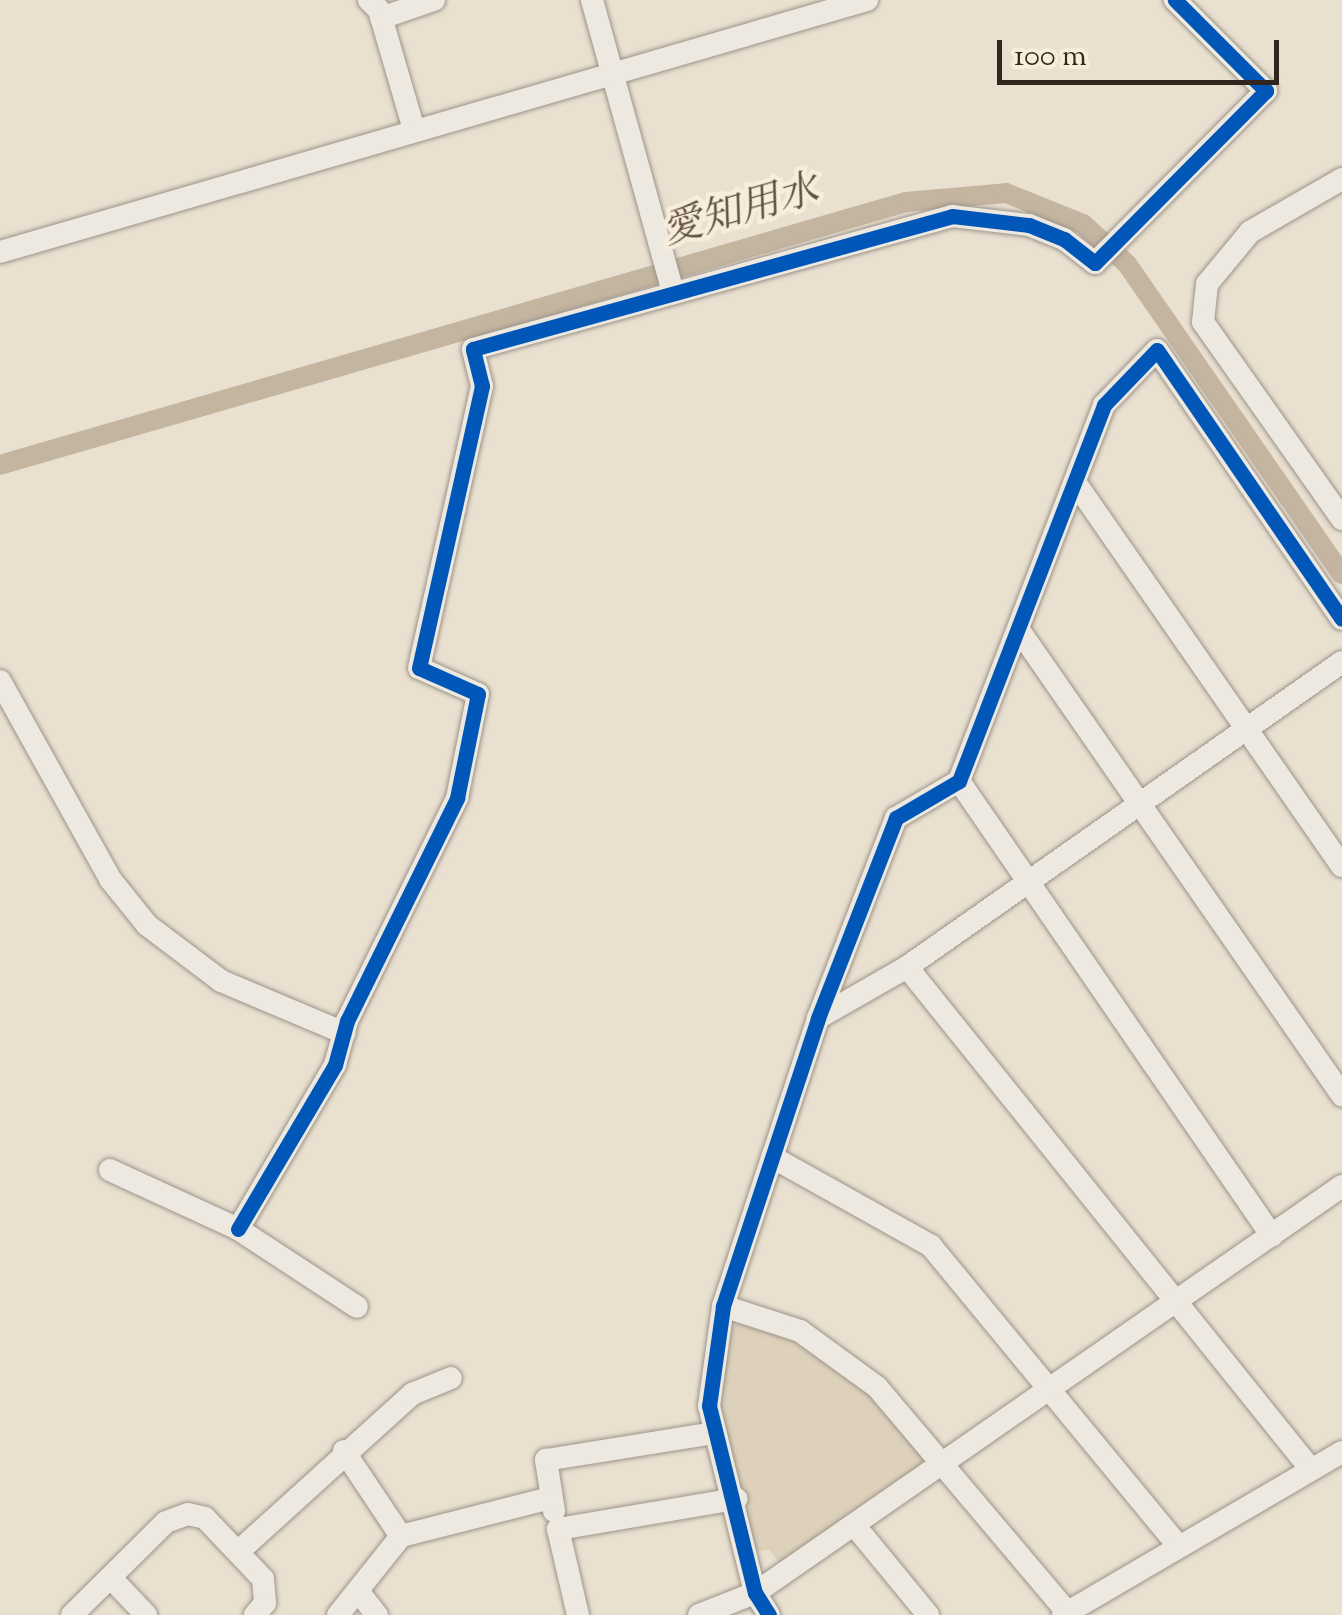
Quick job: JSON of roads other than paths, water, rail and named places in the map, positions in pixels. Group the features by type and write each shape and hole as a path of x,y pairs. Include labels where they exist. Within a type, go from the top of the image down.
{"street":[{"path":"414,130 375,9 434,0"},
{"path":"592,0 672,292"},
{"path":"0,252 867,0"},
{"path":"238,1228 298,1136 336,1065 344,1033 457,798 478,694 419,668 482,386 473,349 672,292 972,214 1030,224 1064,238 1095,263 1266,92 1175,0"},
{"path":"1342,179 1250,232 1206,284 1203,322 1342,519"},
{"path":"769,1615 755,1593 736,1499 709,1406 723,1306 818,1018 896,818 960,782 1021,633 1104,405 1156,350 1342,619"},
{"path":"1077,485 1342,866"},
{"path":"1021,633 1342,1094"},
{"path":"818,1018 908,967 1342,662"},
{"path":"0,681 110,880 147,925 221,981 344,1033"},
{"path":"960,782 1272,1236"},
{"path":"908,967 1309,1467"},
{"path":"772,1157 930,1246 1053,1390 1176,1544"},
{"path":"110,1170 238,1228 356,1308"},
{"path":"700,1615 755,1593 1342,1186"},
{"path":"723,1306 800,1331 834,1350 877,1387 1067,1614 1176,1544 1342,1452"},
{"path":"238,1551 344,1451 412,1394 451,1378"},
{"path":"578,1615 544,1466 552,1457 715,1433"},
{"path":"344,1451 401,1536"},
{"path":"338,1615 401,1536 550,1498"},
{"path":"558,1529 736,1499"},
{"path":"72,1615 166,1522 188,1514 205,1518 263,1579 266,1603 254,1615"},
{"path":"855,1526 928,1615"},
{"path":"111,1578 146,1615"},
{"path":"358,1591 376,1615"}],"waterway":[{"name":"愛知用水","path":"0,465 906,202 1006,193 1083,224 1127,264 1342,574"}]}
